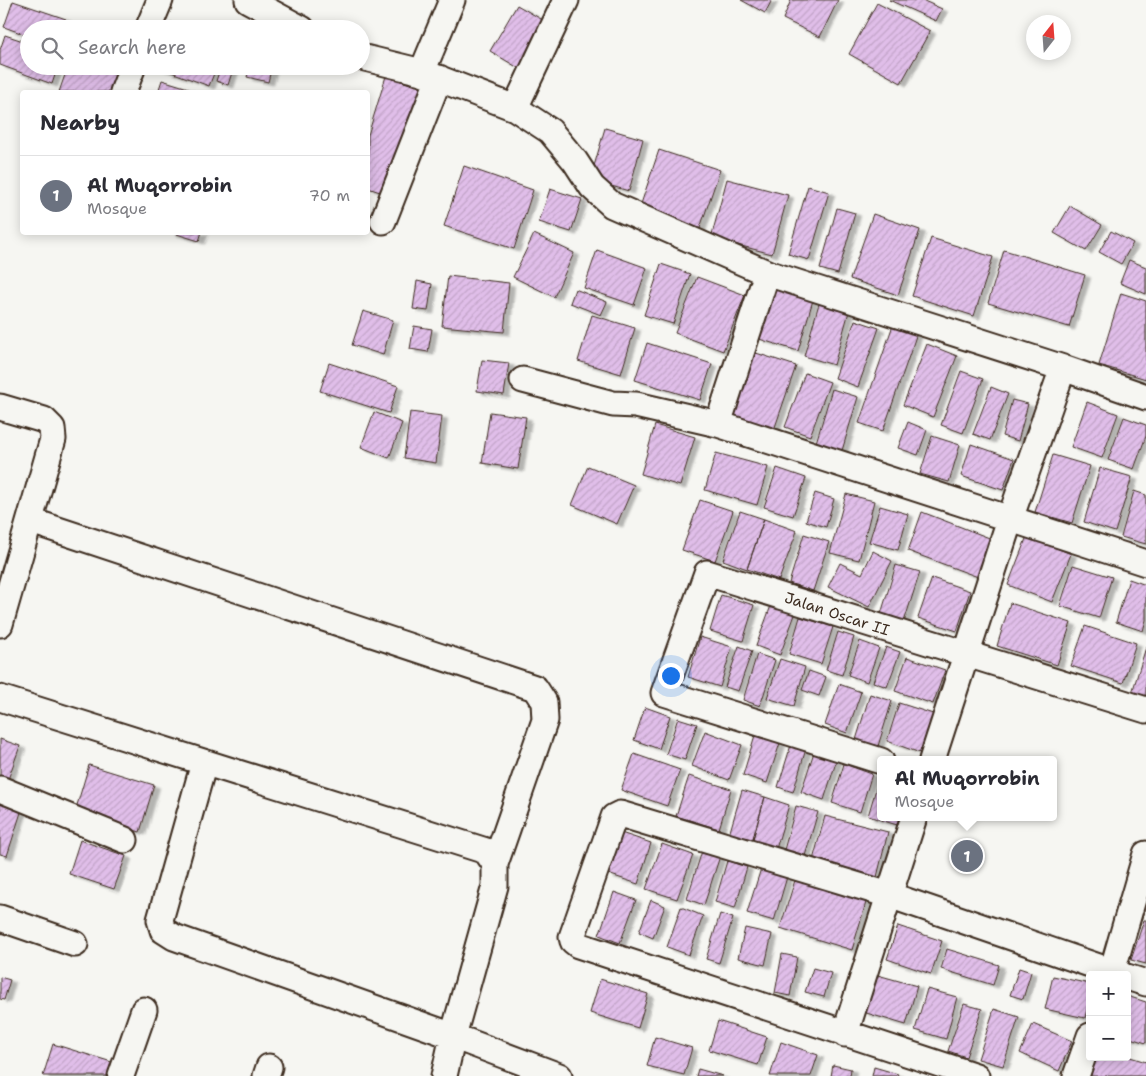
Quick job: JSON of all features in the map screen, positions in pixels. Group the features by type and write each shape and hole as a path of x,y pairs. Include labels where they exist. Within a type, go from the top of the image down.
{"street":[{"path":"152,20 160,0"},
{"path":"248,0 285,20"},
{"path":"383,221 431,75 452,0"},
{"path":"515,108 566,0"},
{"path":"370,59 431,75 515,108 550,131 575,161 592,188 612,205 767,273 1063,368 1146,397"},
{"path":"124,90 130,75"},
{"path":"718,424 767,273"},
{"path":"933,756 1010,519 1063,368"},
{"path":"523,380 613,404 636,405 718,424 1146,563"},
{"path":"0,408 44,420 52,428 54,439 0,624"},
{"path":"31,521 535,688 544,702 545,720 495,864 495,886 453,1036 444,1076"},
{"name":"Jalan Oscar II","path":"877,760 664,693 707,573 1146,710"},
{"path":"0,698 486,851 495,864"},
{"path":"204,763 160,920 163,930 174,937 453,1036 559,1076"},
{"path":"0,789 125,840"},
{"path":"976,1076 578,945 573,941 572,936 614,817 620,814 889,895 1109,971"},
{"path":"845,1034 913,821"},
{"path":"1119,971 1146,854"},
{"path":"0,918 74,944"},
{"path":"1131,978 1146,983"},
{"path":"121,1076 144,1010"},
{"path":"1076,1076 1086,1047"}],"building":[{"path":"741,0 772,0 765,13"},
{"path":"791,0 838,0 820,37 783,19"},
{"path":"889,0 922,0 942,9 936,21"},
{"path":"13,1 66,19 20,20 20,33 4,27"},
{"path":"877,3 930,31 901,83 849,54"},
{"path":"517,5 553,26 525,72 490,51"},
{"path":"5,35 20,40 20,72 0,65 0,50"},
{"path":"27,75 55,75 52,84"},
{"path":"65,75 116,75 124,78 120,90 60,90"},
{"path":"179,75 213,75 209,86"},
{"path":"218,75 231,75 228,85 216,81"},
{"path":"248,75 270,75 268,82 247,77"},
{"path":"386,76 422,88 389,195 370,189 370,128"},
{"path":"162,80 188,88 188,90 159,90"},
{"path":"605,128 643,139 629,191 590,180"},
{"path":"659,150 720,170 698,234 638,213"},
{"path":"464,166 533,190 514,249 444,226"},
{"path":"727,179 788,195 772,254 711,238"},
{"path":"808,186 829,192 809,260 788,254"},
{"path":"550,189 582,199 571,232 539,222"},
{"path":"1070,206 1102,225 1086,251 1054,233"},
{"path":"837,208 855,213 838,274 820,269"},
{"path":"873,214 920,230 898,295 850,279"},
{"path":"1111,231 1133,243 1121,264 1099,252"},
{"path":"534,234 574,253 554,297 513,277"},
{"path":"180,235 201,235 199,241"},
{"path":"931,238 993,257 974,316 912,296"},
{"path":"597,250 647,268 634,305 584,288"},
{"path":"1004,250 1085,275 1069,327 988,303"},
{"path":"1129,260 1146,267 1146,294 1120,283"},
{"path":"661,264 690,274 673,324 644,315"},
{"path":"448,276 509,283 504,332 442,326"},
{"path":"697,277 745,295 723,351 675,333"},
{"path":"417,281 432,284 428,311 413,309"},
{"path":"575,289 607,302 601,315 570,303"},
{"path":"775,289 813,300 798,351 759,339"},
{"path":"1121,293 1146,301 1146,379 1099,365"},
{"path":"820,300 850,308 834,365 804,356"},
{"path":"363,311 393,320 383,355 352,345"},
{"path":"592,315 635,328 621,374 578,361"},
{"path":"855,320 879,328 858,387 835,378"},
{"path":"893,325 917,333 883,431 859,423"},
{"path":"414,326 432,329 428,352 410,349"},
{"path":"647,343 712,364 700,400 635,380"},
{"path":"927,344 957,356 933,417 903,405"},
{"path":"753,352 796,366 774,430 732,416"},
{"path":"482,360 509,363 504,395 477,391"},
{"path":"329,363 398,386 389,413 320,391"},
{"path":"961,371 983,379 963,433 941,425"},
{"path":"805,373 830,382 810,436 785,427"},
{"path":"991,387 1008,394 990,440 973,434"},
{"path":"832,389 858,397 841,454 815,446"},
{"path":"1012,400 1028,404 1018,441 1002,436"},
{"path":"1087,402 1118,414 1102,458 1071,447"},
{"path":"374,412 402,423 389,458 361,447"},
{"path":"410,412 442,416 436,463 404,458"},
{"path":"490,412 526,417 518,469 482,463"},
{"path":"1124,417 1146,425 1146,436 1134,469 1108,460"},
{"path":"908,422 927,430 918,455 898,448"},
{"path":"655,425 695,437 680,486 641,474"},
{"path":"932,436 960,445 949,482 920,474"},
{"path":"971,444 1014,459 1003,490 961,476"},
{"path":"716,453 768,467 757,505 705,490"},
{"path":"1053,455 1090,466 1072,523 1035,512"},
{"path":"588,466 634,485 617,524 572,505"},
{"path":"777,468 806,478 793,516 764,507"},
{"path":"1100,468 1132,477 1115,532 1084,522"},
{"path":"1134,491 1146,495 1146,544 1121,537"},
{"path":"815,493 834,499 826,527 806,521"},
{"path":"846,494 874,501 859,560 830,553"},
{"path":"700,500 733,511 715,561 682,550"},
{"path":"880,506 908,514 898,550 869,542"},
{"path":"740,511 764,519 747,569 723,560"},
{"path":"922,512 992,539 978,577 908,551"},
{"path":"764,519 797,531 779,580 747,569"},
{"path":"804,534 829,542 813,591 789,583"},
{"path":"1027,536 1071,554 1052,602 1008,585"},
{"path":"873,551 892,561 869,607 828,587 840,563 862,574"},
{"path":"896,565 920,572 904,622 881,614"},
{"path":"1073,565 1112,577 1099,618 1060,606"},
{"path":"932,578 970,591 957,631 918,618"},
{"path":"1129,579 1146,585 1146,620 1143,631 1116,622"},
{"path":"721,595 754,605 743,641 710,631"},
{"path":"772,603 796,612 780,655 756,646"},
{"path":"1010,603 1071,623 1057,665 997,646"},
{"path":"800,617 833,627 821,664 789,654"},
{"path":"1085,626 1136,643 1123,683 1071,666"},
{"path":"838,632 854,637 842,675 826,670"},
{"path":"700,637 732,647 720,687 688,677"},
{"path":"860,641 879,648 867,682 848,675"},
{"path":"739,646 752,651 738,691 725,687"},
{"path":"886,647 900,652 887,687 873,682"},
{"path":"1146,647 1146,697 1132,693"},
{"path":"757,654 775,660 760,706 743,700"},
{"path":"907,657 945,670 933,704 895,691"},
{"path":"780,659 805,667 794,706 767,698"},
{"path":"809,671 826,677 819,696 802,690"},
{"path":"839,684 861,692 847,733 825,725"},
{"path":"870,694 892,701 878,746 856,740"},
{"path":"899,703 933,714 920,753 887,741"},
{"path":"645,707 670,716 659,749 634,740"},
{"path":"678,718 697,724 685,760 666,754"},
{"path":"705,731 742,745 729,780 692,766"},
{"path":"755,735 780,743 767,783 743,775"},
{"path":"0,739 20,746 6,785 0,783"},
{"path":"791,745 806,749 793,792 778,787"},
{"path":"814,752 837,759 824,800 801,792"},
{"path":"634,754 680,770 667,806 621,790"},
{"path":"844,764 872,774 860,812 832,803"},
{"path":"89,765 154,785 140,832 75,812"},
{"path":"689,776 731,789 719,829 676,816"},
{"path":"877,785 877,819 868,816"},
{"path":"742,790 765,797 752,842 729,835"},
{"path":"765,797 789,805 776,849 752,842"},
{"path":"0,799 23,806 7,856 0,854"},
{"path":"796,806 818,812 805,856 784,850"},
{"path":"825,816 888,832 877,877 813,860"},
{"path":"884,821 898,821 897,825"},
{"path":"621,833 651,843 638,884 608,874"},
{"path":"80,840 126,856 114,889 69,874"},
{"path":"662,844 693,855 677,899 646,889"},
{"path":"702,851 720,856 704,905 687,899"},
{"path":"727,861 747,867 735,908 715,902"},
{"path":"763,862 789,870 774,921 747,913"},
{"path":"796,877 867,899 852,950 780,928"},
{"path":"614,892 636,900 620,943 599,935"},
{"path":"651,900 665,906 653,938 639,932"},
{"path":"681,907 703,916 689,955 667,947"},
{"path":"720,914 733,918 719,963 706,959"},
{"path":"1144,920 1146,920 1146,964 1131,960"},
{"path":"898,926 942,941 931,974 887,959"},
{"path":"745,928 772,934 765,965 738,958"},
{"path":"947,949 999,965 993,985 941,969"},
{"path":"782,954 797,957 790,996 775,993"},
{"path":"813,968 831,973 824,997 805,992"},
{"path":"1019,968 1031,972 1023,999 1010,995"},
{"path":"874,974 917,986 906,1025 863,1012"},
{"path":"1053,976 1086,983 1085,1018 1045,1009"},
{"path":"0,977 10,980 4,1000 0,999"},
{"path":"600,979 648,994 638,1028 590,1013"},
{"path":"927,989 957,997 946,1039 915,1030"},
{"path":"1131,997 1146,1002 1146,1043 1131,1038"},
{"path":"964,1004 982,1009 966,1057 948,1051"},
{"path":"994,1009 1019,1017 1003,1066 978,1059"},
{"path":"718,1021 767,1037 758,1065 709,1050"},
{"path":"1033,1024 1072,1041 1059,1071 1020,1053"},
{"path":"655,1037 692,1048 684,1075 647,1066"},
{"path":"781,1042 818,1055 811,1076 770,1076"},
{"path":"53,1044 115,1063 111,1076 43,1076"},
{"path":"1131,1057 1146,1062 1146,1076 1086,1076 1090,1061 1131,1061"},
{"path":"833,1065 851,1069 850,1076 831,1076"},
{"path":"874,1067 898,1074 897,1076 872,1076"},
{"path":"698,1069 723,1076 696,1076"}],"place":[{"name":"Al Muqorrobin","path":"967,856"}]}
